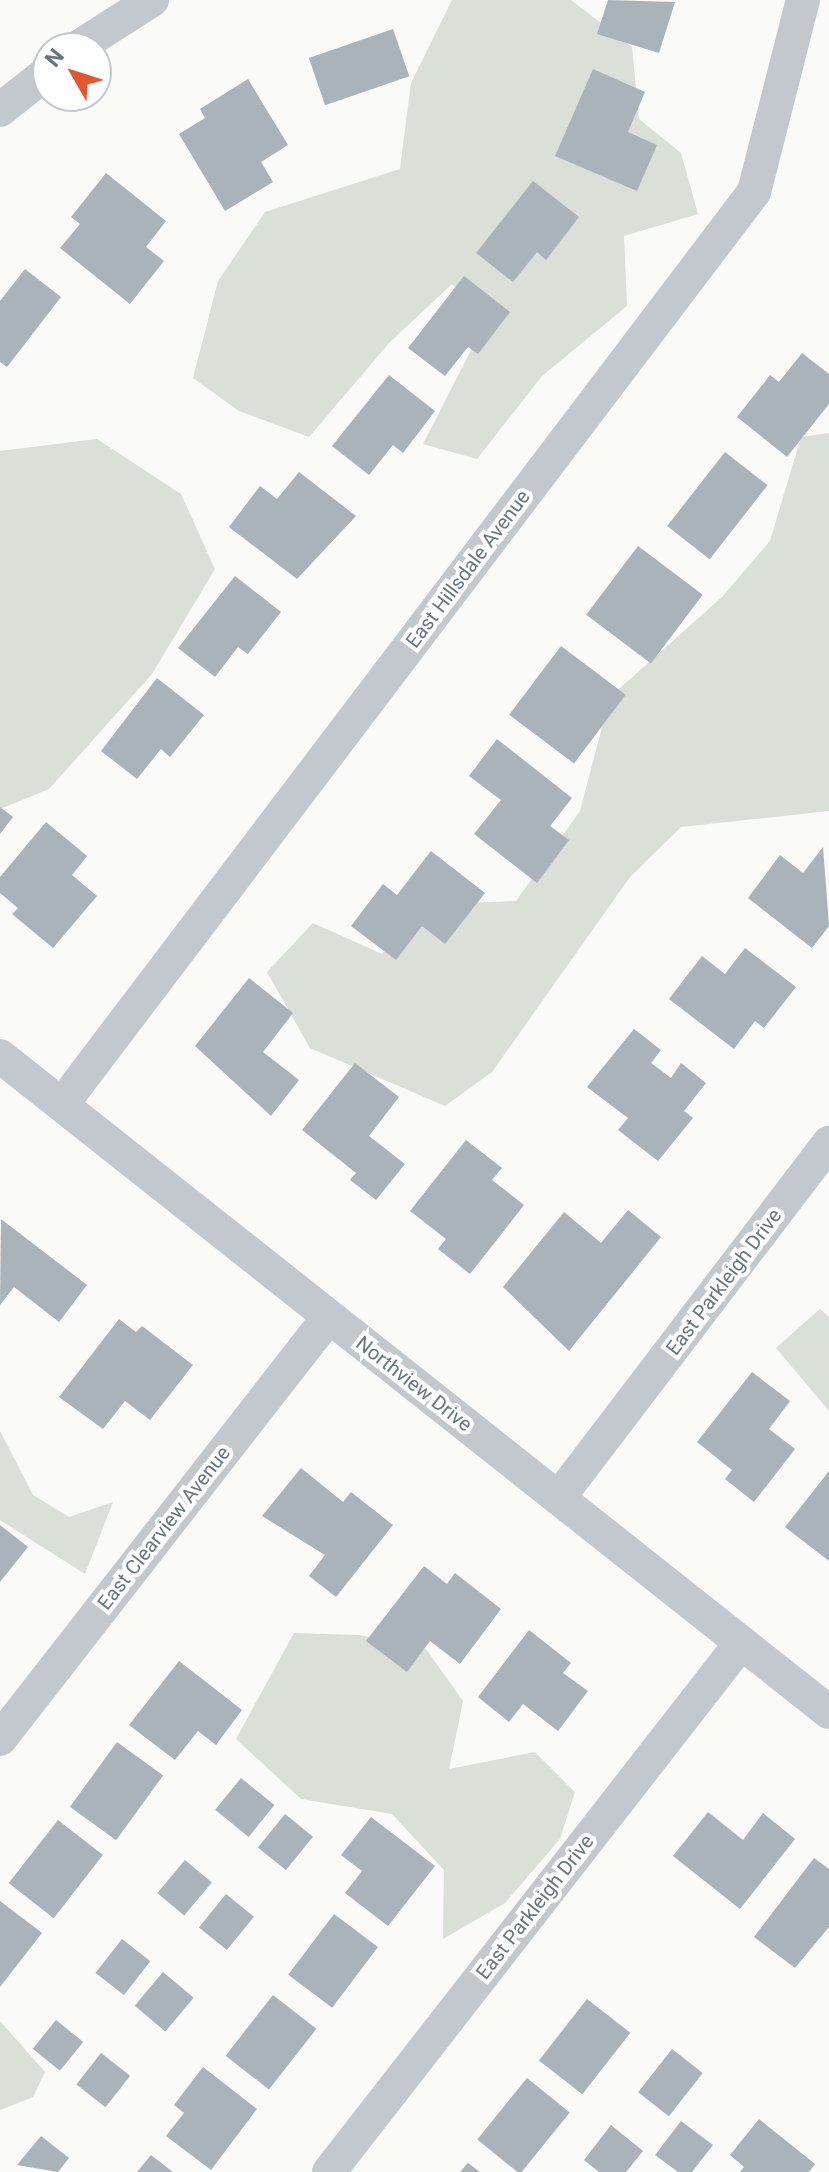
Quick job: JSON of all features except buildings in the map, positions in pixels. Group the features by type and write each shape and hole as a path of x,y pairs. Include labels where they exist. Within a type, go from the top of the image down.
{"street":[{"path":"102,32 152,0"},
{"name":"East Hillsdale Avenue","path":"63,1103 754,192 803,0"},
{"path":"0,110 32,85"},
{"name":"Northview Drive","path":"0,1056 63,1103 328,1318 560,1496 829,1712"},
{"name":"East Parkleigh Drive","path":"560,1496 829,1143"},
{"name":"East Clearview Avenue","path":"0,1739 328,1318"},
{"name":"East Parkleigh Drive","path":"329,2172 741,1643"}],"shaded area":[{"path":"452,0 571,0 632,47 639,119 681,153 698,214 624,236 627,306 542,376 477,459 423,444 487,319 452,284 389,343 309,437 239,411 193,378 218,281 265,212 400,169 411,83"},
{"path":"829,433 829,811 681,827 630,877 492,1072 445,1106 310,1048 267,972 313,923 382,954 419,905 516,901 580,811 610,697 722,597 770,541 801,437"},
{"path":"97,439 181,494 215,569 152,674 49,789 0,809 0,451"},
{"path":"820,1309 829,1317 829,1411 776,1348"},
{"path":"0,1431 33,1495 69,1517 113,1502 85,1574 0,1520"},
{"path":"294,1633 359,1635 426,1649 463,1701 449,1769 535,1752 575,1792 560,1839 505,1903 443,1939 444,1870 392,1814 301,1799 236,1739"},
{"path":"0,2021 45,2072 33,2097 0,2110"}]}
